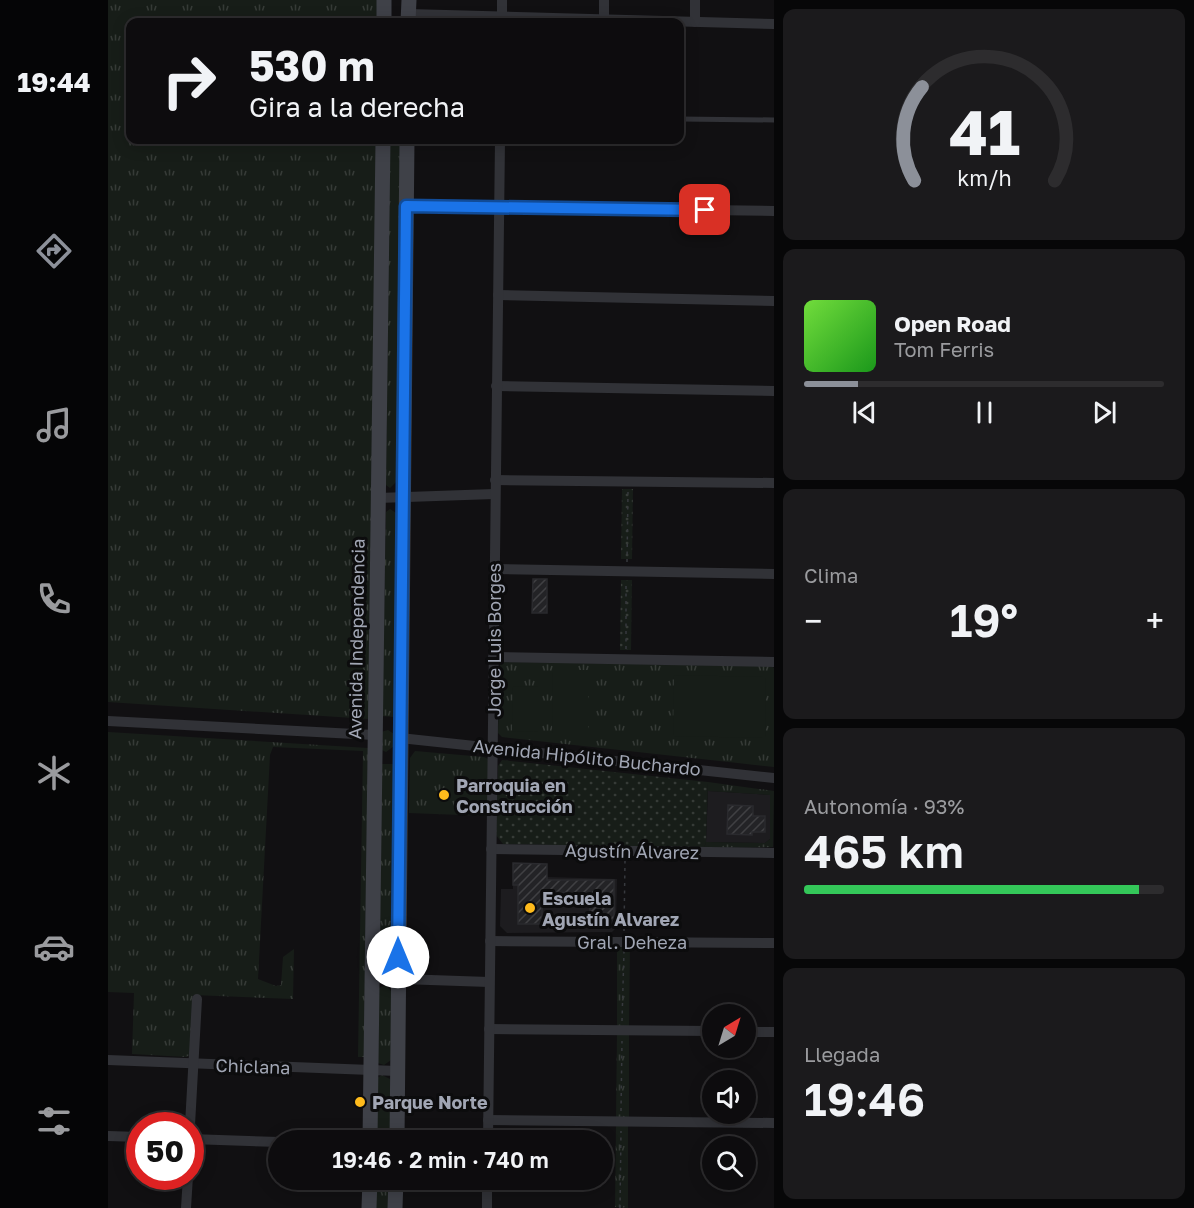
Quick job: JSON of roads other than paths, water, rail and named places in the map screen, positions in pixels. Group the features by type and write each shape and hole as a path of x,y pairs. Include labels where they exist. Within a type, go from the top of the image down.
{"main road":[{"path":"384,0 384,18"},
{"name":"Avenida Independencia","path":"370,1130 383,144"},
{"path":"397,1130 407,144"},
{"path":"374,732 387,722 400,733"},
{"path":"374,753 385,758 400,754"},
{"path":"369,1208 370,1190"},
{"path":"395,1208 396,1190"}],"street":[{"path":"502,0 502,18"},
{"path":"604,0 604,18"},
{"path":"695,0 695,22"},
{"path":"409,12 479,18"},
{"path":"684,22 774,24"},
{"name":"Jorge Luis Borges","path":"488,1130 500,144"},
{"path":"406,206 774,211"},
{"path":"498,295 774,301"},
{"path":"496,386 774,391"},
{"path":"495,480 774,483"},
{"path":"378,498 494,494"},
{"path":"495,569 774,574"},
{"path":"493,657 774,662"},
{"path":"108,721 374,732"},
{"name":"Avenida Hipólito Buchardo","path":"400,733 494,747 774,778"},
{"name":"Agustín Álvarez","path":"491,849 774,853"},
{"name":"Gral. Deheza","path":"490,941 774,943"},
{"path":"372,978 489,982"},
{"path":"191,1112 197,999"},
{"path":"489,1029 702,1031"},
{"path":"756,1032 774,1032"},
{"name":"Chiclana","path":"108,1060 398,1071"},
{"path":"488,1120 774,1123"},
{"path":"108,1136 126,1137"},
{"path":"204,1139 268,1142"},
{"path":"186,1208 187,1190"},
{"path":"487,1190 487,1208"}],"lane":[{"path":"684,119 774,120"}],"place":[{"name":"Parroquia en Construcción","path":"444,795"},
{"name":"Escuela Agustín Alvarez","path":"530,908"},
{"name":"Parque Norte","path":"360,1102"}]}
